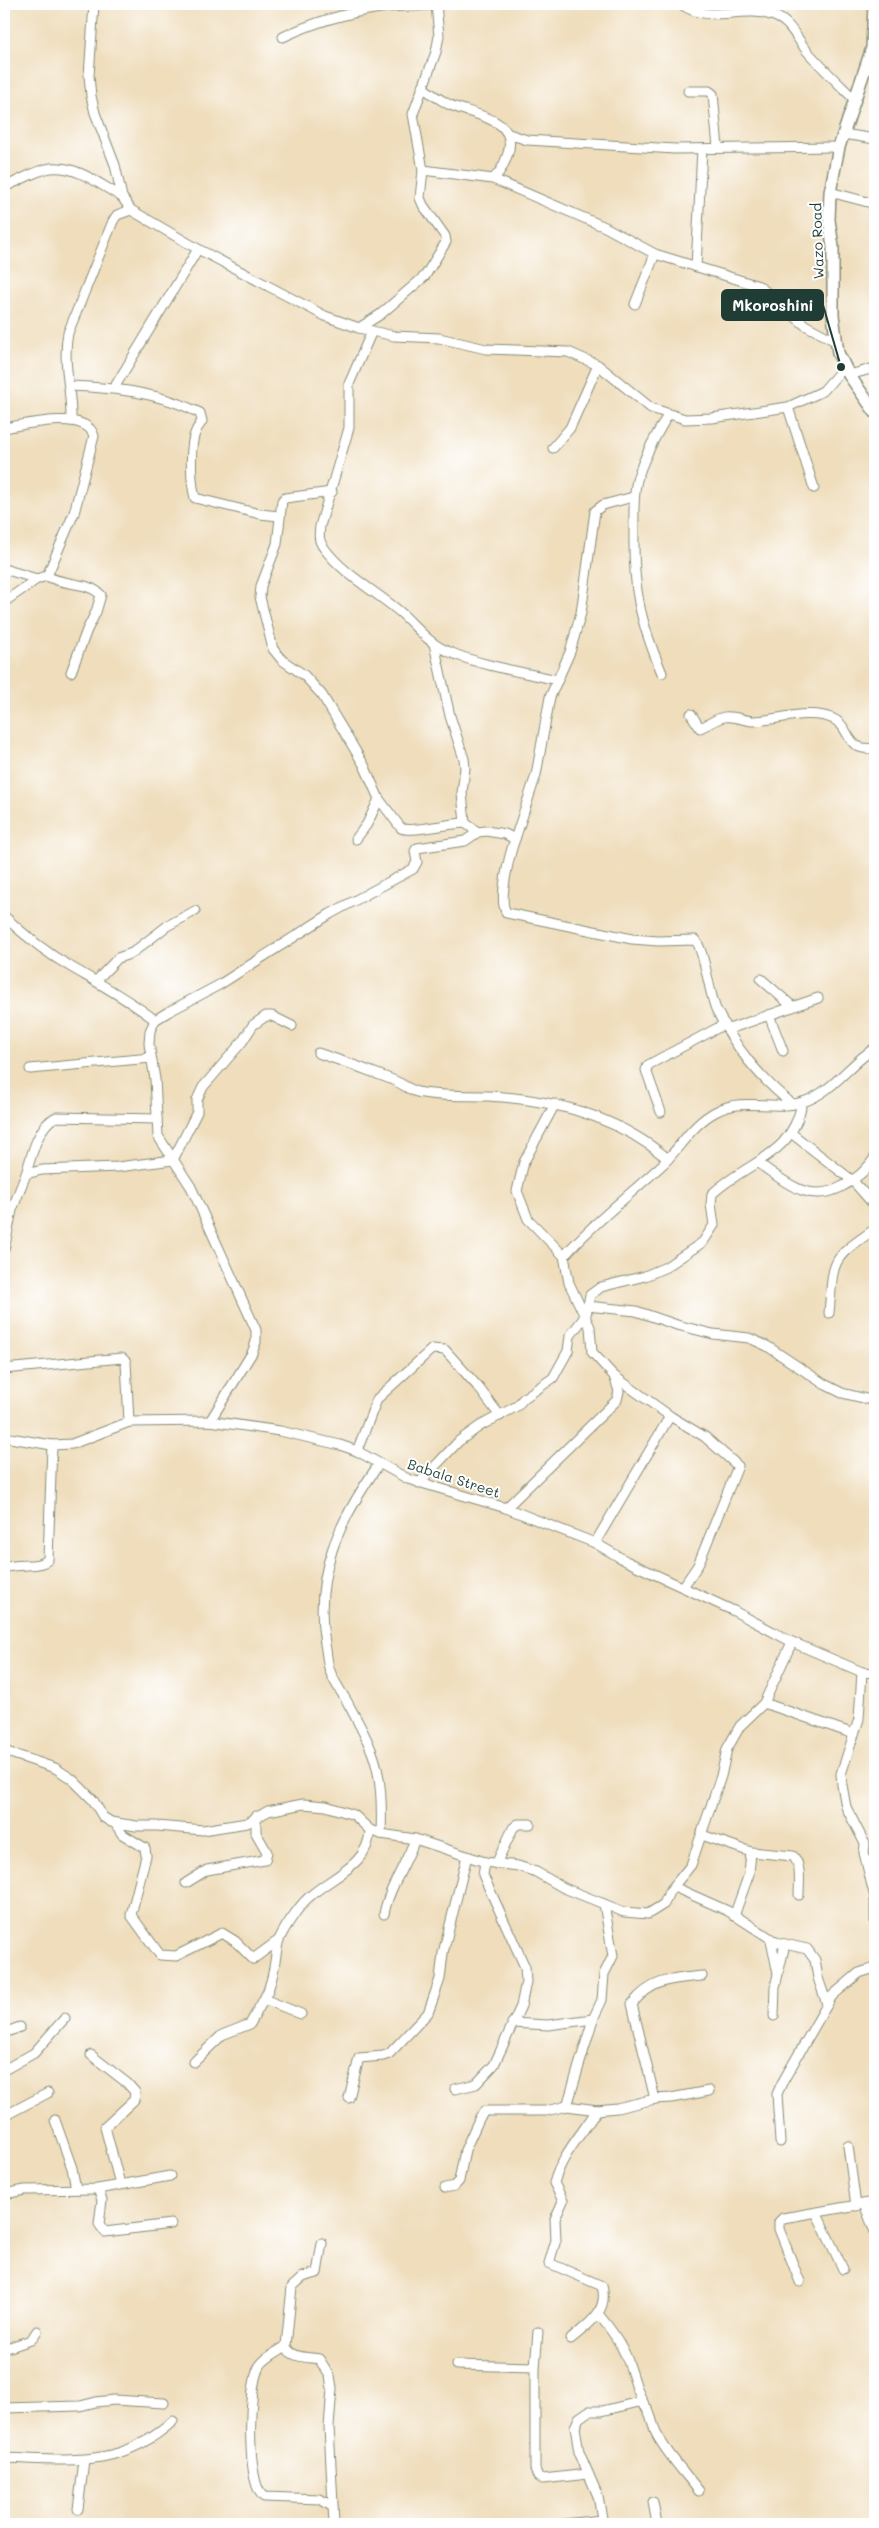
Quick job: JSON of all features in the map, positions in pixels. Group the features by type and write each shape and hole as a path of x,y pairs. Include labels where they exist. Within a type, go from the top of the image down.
{"main road":[{"name":"Wazo Road","path":"874,4 874,48 838,148 830,192 829,220 833,247 834,314 837,342 846,371 875,412"}],"street":[{"path":"94,4 88,76 91,96 95,113 115,165 122,197 131,210 198,249 325,316 359,328 394,336 439,338 486,349 568,352 598,365 651,408 685,419 712,418 788,407 823,391 846,371 875,368"},
{"path":"283,37 318,21 379,6 438,4 437,44 413,114 423,170 420,192 422,204 445,236 446,242 426,276 381,314 359,328"},
{"path":"681,4 695,12 706,14 740,12 765,14 782,20 791,27 806,50 855,100"},
{"path":"422,87 448,104 493,120 509,134 527,140 675,149 838,148"},
{"path":"688,91 709,91 713,94 718,148"},
{"path":"493,179 499,174 508,156 511,144 509,134"},
{"path":"844,134 875,139"},
{"path":"696,267 702,149"},
{"path":"4,187 43,170 63,168 96,181 122,197"},
{"path":"423,170 460,173 493,179 605,227 655,254 759,286 805,325 837,342"},
{"path":"830,192 875,204"},
{"path":"71,421 70,386 65,349 68,333 112,221 117,215 131,210"},
{"path":"114,388 198,249"},
{"path":"635,304 655,254"},
{"path":"372,331 349,384 349,428 319,533 323,547 354,579 402,613 434,644 471,660 558,680"},
{"path":"553,448 570,428 598,365"},
{"path":"70,386 114,388 157,395 200,412 202,421 195,431 193,451 192,479 195,498 253,513 280,516"},
{"path":"788,407 814,488"},
{"path":"662,673 644,628 637,600 634,577 633,497 644,460 668,414"},
{"path":"4,428 71,421 92,430 94,443 74,513 47,576"},
{"path":"332,492 286,498 282,501 277,544 261,586 260,597 273,649 282,660 304,674 322,695 364,765 379,799 404,830 440,824 465,823 478,832"},
{"path":"633,497 603,505 596,511 581,613 570,652 550,697 536,775 515,840 506,877 503,905 505,911 632,939 658,942 695,940 700,948 709,990 727,1026 759,1076 792,1104"},
{"path":"4,569 36,579"},
{"path":"4,602 36,579 47,576 95,590 101,595 96,612 71,672"},
{"path":"434,644 448,709 464,758 463,801 465,823"},
{"path":"691,714 700,728 726,717 748,721 807,715 831,718 837,722 855,746 864,749 875,748"},
{"path":"356,839 367,824 379,799"},
{"path":"210,1421 252,1352 256,1342 256,1330 191,1187 158,1136 149,1038 155,1020 219,985 330,914 407,873 416,866 415,851 417,848 465,841 478,832 495,831 515,840"},
{"path":"96,981 118,958 132,953 167,926 195,911"},
{"path":"4,916 20,932 68,966 136,1005 155,1020"},
{"path":"761,979 793,1007"},
{"path":"661,1112 646,1070 648,1065 727,1026 769,1015 818,998"},
{"path":"769,1015 783,1051"},
{"path":"174,1160 197,1112 197,1100 203,1087 242,1042 253,1025 266,1016 272,1016 292,1026"},
{"path":"564,1256 668,1159 690,1130 705,1118 733,1105 778,1107 802,1102 832,1085 875,1048"},
{"path":"318,1052 396,1081 416,1091 455,1097 486,1096 538,1100 555,1104 624,1128 668,1159"},
{"path":"30,1069 151,1058"},
{"path":"419,1483 459,1441 517,1406 553,1378 568,1351 570,1336 587,1306 601,1287 645,1276 686,1256 703,1242 714,1225 710,1204 712,1194 778,1148 791,1133 798,1118 802,1102"},
{"path":"555,1104 524,1162 517,1191 528,1219 564,1256 567,1277 576,1298 587,1306 636,1311 677,1325 713,1334 749,1338 767,1346 824,1384 842,1393 875,1401"},
{"path":"4,1250 12,1210 48,1120 56,1117 157,1119"},
{"path":"791,1133 853,1181 875,1206"},
{"path":"758,1163 805,1192 819,1194 833,1192 853,1181 875,1157"},
{"path":"26,1174 42,1170 118,1167 174,1160"},
{"path":"829,1313 833,1268 836,1259 875,1229"},
{"path":"576,1298 587,1306 592,1352 614,1376 670,1416 705,1437 738,1466 698,1565 683,1587"},
{"path":"357,1451 377,1399 432,1349 445,1350 479,1388 500,1416"},
{"path":"4,1369 122,1358 126,1362 129,1422"},
{"path":"506,1508 617,1400 619,1391 614,1376"},
{"path":"595,1543 670,1416"},
{"name":"Babala Street","path":"4,1437 52,1445 84,1441 116,1425 129,1422 210,1421 280,1432 357,1451 419,1483 506,1508 595,1543 626,1561 683,1587 792,1642 862,1672 875,1673"},
{"path":"4,1568 12,1565 43,1564 48,1560 52,1445"},
{"path":"379,1464 361,1490 338,1533 328,1561 321,1594 321,1622 330,1671 373,1752 380,1798 381,1834"},
{"path":"4,1751 56,1768 72,1779 93,1800 103,1817 115,1823 203,1830 248,1822 256,1816 303,1804 326,1806 354,1815 370,1830 381,1834 415,1839 485,1862 518,1866 564,1888 624,1912 648,1914 664,1904 674,1887 692,1865 732,1738 740,1726 764,1703 792,1642"},
{"path":"862,1672 859,1719 841,1774 846,1807 865,1844 864,1853 874,1898 875,1922"},
{"path":"764,1703 854,1734"},
{"path":"186,1883 207,1870 265,1860 267,1852 256,1833 256,1816"},
{"path":"115,1823 122,1834 145,1848 146,1856 131,1915 160,1955 176,1956 222,1934 234,1941 253,1959 279,1940 307,1898 347,1870 364,1854 370,1841 370,1830"},
{"path":"496,1864 513,1828 518,1824 530,1824"},
{"path":"702,1835 751,1852 794,1856 797,1860 799,1873 799,1896"},
{"path":"384,1914 394,1884 408,1860 415,1839"},
{"path":"734,1916 749,1874 751,1852"},
{"path":"349,2098 359,2058 389,2054 428,2013 440,1979 443,1953 467,1856"},
{"path":"455,2089 476,2084 494,2065 521,2006 526,1982 525,1967 504,1918 487,1888 483,1875 485,1862"},
{"path":"674,1887 728,1911 771,1940 803,1947 810,1952 815,1960 820,1986 827,2004"},
{"path":"567,2106 593,2019 602,2000 604,1974 613,1956 604,1904"},
{"path":"194,2062 222,2035 250,2024 272,1986 279,1940"},
{"path":"771,1940 778,1974"},
{"path":"774,2016 775,1987 785,1944"},
{"path":"780,2142 776,2094 832,1996 859,1973 875,1968"},
{"path":"655,2099 632,2004 646,1988 654,1984 702,1976"},
{"path":"264,1999 301,2014"},
{"path":"4,2070 34,2054 65,2018"},
{"path":"512,2024 548,2025 593,2019"},
{"path":"4,2034 20,2027"},
{"path":"91,2055 128,2083 134,2092 134,2100 105,2126 120,2184"},
{"path":"445,2188 454,2186 459,2181 465,2150 483,2113 546,2111 567,2106 596,2110 617,2108 655,2099 709,2091"},
{"path":"4,2116 48,2093"},
{"path":"571,2340 598,2314 604,2300 602,2286 549,2263 556,2240 555,2219 563,2201 554,2185 568,2150 584,2130 596,2110"},
{"path":"55,2120 72,2168 76,2189"},
{"path":"848,2146 860,2205 875,2232"},
{"path":"4,2194 25,2190 98,2189 170,2176"},
{"path":"98,2189 102,2200 99,2224 105,2232 172,2224"},
{"path":"800,2282 779,2229 779,2222 787,2216 817,2214 875,2202"},
{"path":"817,2214 843,2269"},
{"path":"322,2243 317,2273 303,2277 292,2287 286,2346 288,2352 292,2354 319,2359 330,2376 334,2524"},
{"path":"598,2314 613,2331 630,2366 635,2385 648,2410 657,2436 699,2491"},
{"path":"4,2349 31,2340 38,2331"},
{"path":"538,2332 535,2367 534,2469 538,2477 543,2479 588,2474"},
{"path":"286,2346 260,2364 254,2376 252,2444 256,2487 264,2497 320,2499 333,2508"},
{"path":"456,2365 535,2367"},
{"path":"4,2408 80,2406 114,2400 164,2403"},
{"path":"564,2524 602,2522 598,2496 575,2441 575,2427 579,2418 589,2411 602,2411 639,2402 644,2404"},
{"path":"4,2458 84,2460 112,2456 142,2445 158,2435 173,2421"},
{"path":"78,2509 84,2460"},
{"path":"653,2502 657,2524"}],"place":[{"name":"Mkoroshini","path":"841,367"}]}
